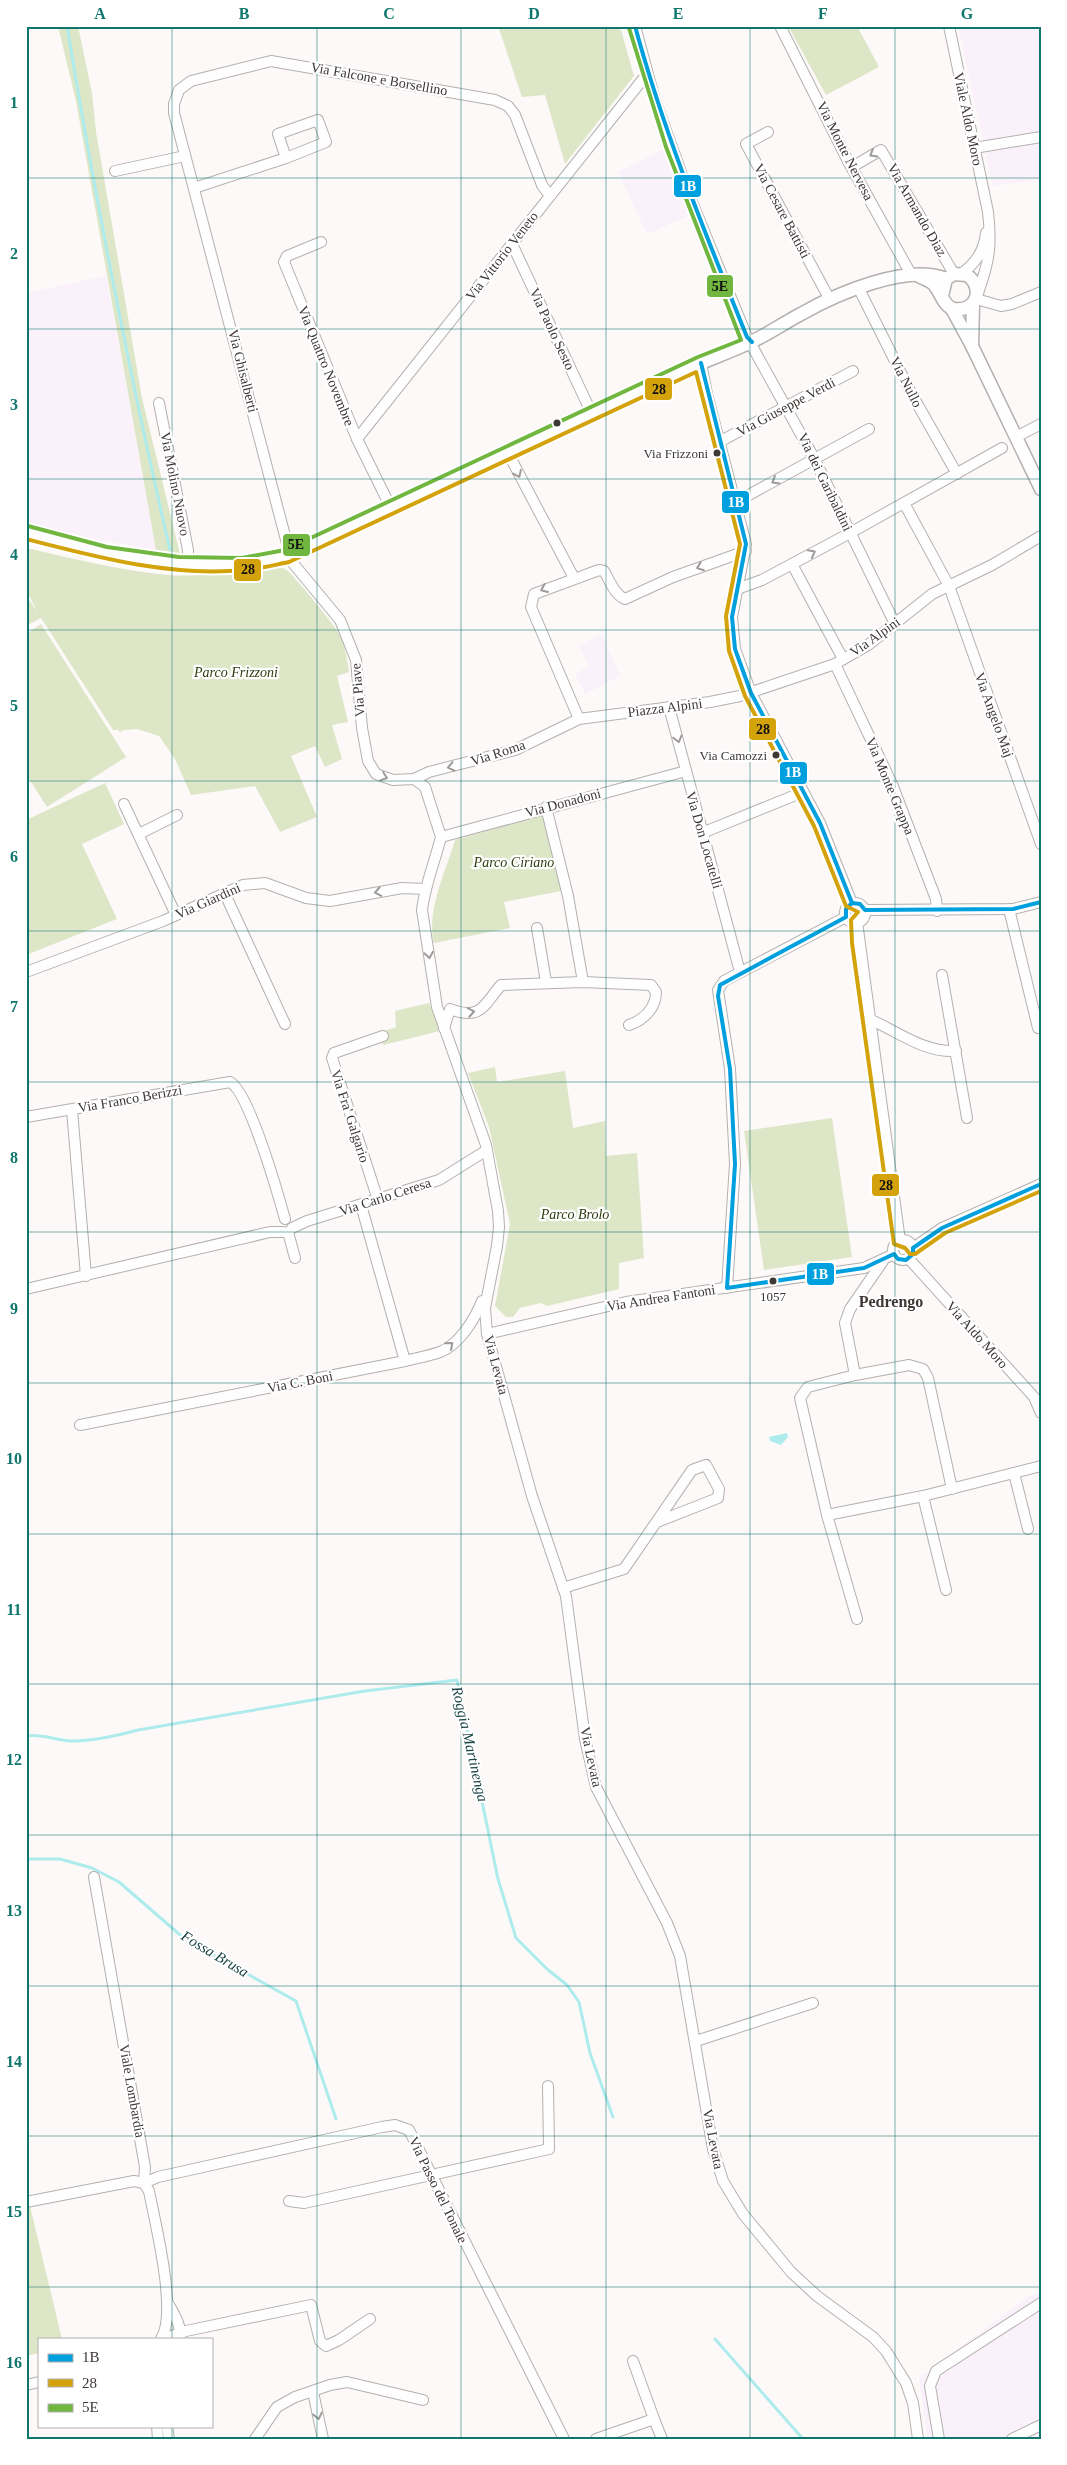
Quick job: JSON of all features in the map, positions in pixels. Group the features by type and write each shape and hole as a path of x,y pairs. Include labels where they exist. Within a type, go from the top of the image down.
{"street":[{"name":"Via dei Garibaldini","path":"635,26 647,74 690,197 747,337 752,342 814,458 895,624"},
{"name":"Via Monte Nervesa","path":"780,26 852,167 914,275"},
{"name":"Viale Aldo Moro","path":"949,26 988,212 992,241 986,269 976,299"},
{"name":"Via Falcone e Borsellino","path":"174,113 174,104 178,90 191,81 271,61 495,100 508,106 515,114 542,185 550,196"},
{"name":"Via Vittorio Veneto","path":"357,439 550,196 586,147 647,74"},
{"name":"Via Ghisalberti","path":"174,113 288,555"},
{"path":"194,188 286,158 326,142 318,120 278,134 286,158"},
{"name":"Via Cesare Battisti","path":"768,132 746,144 830,300"},
{"path":"974,148 1041,138"},
{"name":"Via Armando Diaz","path":"852,167 881,150 954,276"},
{"path":"115,171 185,156"},
{"name":"Viale Aldo Moro","path":"954,276 976,262 984,244 988,212"},
{"name":"Via Quattro Novembre","path":"322,242 287,256 284,262 357,439 391,508"},
{"name":"Via Paolo Sesto","path":"512,244 592,414"},
{"path":"914,275 934,284 947,305 952,309 972,346 1041,490"},
{"path":"26,532 106,553 188,564 243,564 288,555 701,363 752,342 802,313 830,300 880,281 914,275 954,276 974,280 976,299 972,346"},
{"path":"942,296 954,276"},
{"name":"Via Nullo","path":"859,289 910,391 957,474"},
{"path":"976,299 1001,306 1012,304 1041,292"},
{"path":"952,309 964,309 976,299"},
{"path":"701,363 719,442 736,502 746,551 732,617 732,632 740,667 751,693 820,823 852,903"},
{"name":"Via Giuseppe Verdi","path":"719,442 853,371"},
{"name":"Via Molino Nuovo","path":"159,403 188,550 188,564"},
{"path":"1016,438 1041,424"},
{"path":"736,502 869,429"},
{"path":"737,589 762,580 1002,448"},
{"path":"508,453 574,578"},
{"name":"Via Angelo Maj","path":"904,503 949,586 1041,844"},
{"name":"Via Alpini","path":"751,693 839,661 868,645 932,594 992,564 1041,536"},
{"path":"579,719 537,613 531,607 534,594 599,570 604,571 619,597 625,599 673,577 746,551"},
{"name":"Via Piave","path":"288,555 340,620 351,644 356,660 366,756 376,774 393,780 414,779"},
{"name":"Via Monte Grappa","path":"792,564 839,661 892,784 936,899 937,911"},
{"name":"Piazza Alpini","path":"579,719 710,702 751,693"},
{"name":"Via Don Locatelli","path":"669,707 740,972"},
{"name":"Via Roma","path":"414,779 429,772 515,750 579,719"},
{"name":"Via Donadoni","path":"440,837 546,807 686,771"},
{"path":"414,779 425,787 440,837"},
{"path":"702,833 804,792"},
{"path":"124,804 176,916"},
{"path":"546,807 568,896 583,982"},
{"path":"139,834 176,815"},
{"name":"Via Levata","path":"440,837 422,910 436,1001 444,1028 478,1119 487,1150 499,1227 487,1288 485,1308 487,1334 532,1496 564,1588 570,1615 585,1739 596,1787 675,1942 683,1970 717,2167 729,2194 791,2272 817,2296 873,2337 886,2351 906,2383 913,2403 918,2439"},
{"name":"Via Giardini","path":"26,972 176,916 243,885 264,883 306,898 330,900 402,888 426,889"},
{"path":"225,894 286,1024"},
{"path":"865,910 1009,909 1041,902"},
{"path":"852,903 860,904 865,910 864,918 857,922 850,921 846,917 846,909 852,903"},
{"path":"1009,909 1038,1028 1041,1027"},
{"path":"727,1288 735,1164 730,1069 718,996 720,986 724,981 740,972 846,917"},
{"path":"857,922 900,1241"},
{"path":"537,928 546,982"},
{"path":"942,976 966,1118"},
{"path":"436,1001 461,1013 472,1014 482,1010 501,985 583,982 651,985 656,992 655,1003 649,1012 629,1025"},
{"path":"444,1028 450,1009"},
{"path":"869,1020 927,1048 945,1052 956,1051"},
{"name":"Via Fra' Galgario","path":"378,1200 332,1058 334,1053 383,1036"},
{"name":"Via Franco Berizzi","path":"26,1117 225,1082 234,1084 260,1138 285,1225"},
{"path":"72,1110 86,1276"},
{"name":"Via Carlo Ceresa","path":"26,1289 270,1232 285,1225 307,1221 378,1200 439,1180 487,1150"},
{"path":"913,1248 942,1228 1041,1184"},
{"path":"361,1205 405,1361"},
{"path":"285,1225 295,1258"},
{"path":"900,1241 908,1242 913,1248 913,1254 909,1259 898,1259 894,1254 895,1244 900,1241"},
{"name":"Via Andrea Fantoni","path":"487,1334 626,1302 864,1268 894,1254"},
{"name":"Via Aldo Moro","path":"909,1259 1037,1396 1041,1413"},
{"path":"855,1375 845,1323 850,1309 884,1260"},
{"name":"Via C. Boni","path":"80,1425 405,1361 441,1352 450,1346 478,1313 487,1288"},
{"path":"857,1620 827,1515 800,1398 808,1386 909,1364 923,1369 928,1378 952,1489"},
{"path":"564,1588 624,1569 656,1522 692,1470 706,1465 718,1488 718,1498 656,1522"},
{"path":"827,1515 923,1496 1041,1466"},
{"path":"1014,1473 1028,1529"},
{"path":"923,1496 946,1590"},
{"name":"Viale Lombardia","path":"94,1877 145,2167 144,2183 149,2191 168,2303 181,2336"},
{"path":"696,2041 813,2003"},
{"path":"288,2202 304,2203 549,2149 548,2086"},
{"name":"Via Passo del Tonale","path":"26,2202 134,2181 144,2183 158,2177 396,2125 409,2130 564,2439"},
{"name":"Viale Lombardia","path":"163,2338 168,2303"},
{"path":"939,2439 930,2386 936,2371 1041,2303"},
{"path":"181,2336 311,2305 320,2341 326,2346 339,2340 370,2318"},
{"path":"633,2361 662,2439"},
{"path":"255,2439 277,2407 294,2397 347,2382 423,2400"},
{"path":"313,2392 323,2439"},
{"path":"596,2439 654,2419"},
{"path":"1012,2439 1041,2425"}],"shaded area":[{"path":"958,26 1041,26 1041,179 993,186"},
{"path":"663,149 691,215 647,234 618,172"},
{"path":"106,276 156,550 26,526 26,293"},
{"path":"602,634 620,676 585,694 575,674 589,666 579,646"},
{"path":"1041,2291 1041,2439 928,2439 919,2378 1026,2298"}],"green space":[{"path":"58,26 78,26 92,93 96,132 142,398 180,554 156,550 76,101"},
{"path":"498,26 601,26 621,30 634,76 565,164 545,95 522,97"},
{"path":"788,26 857,26 879,67 826,95"},
{"name":"Parco Frizzoni","path":"26,548 115,567 168,575 208,574 271,567 285,569 289,572 338,632 344,647 349,672 337,676 348,722 332,725 342,759 325,767 315,746 291,756 317,817 280,832 255,786 191,795 175,759 159,736 137,729 120,732 113,730 41,618 26,626 26,596 37,611 26,590"},
{"path":"41,624 126,757 47,807 26,774 26,634"},
{"path":"105,783 124,824 82,844 117,919 26,955 26,820"},
{"name":"Parco Ciriano","path":"543,815 561,891 504,902 510,928 434,943 432,930 435,904 455,840"},
{"path":"429,1003 440,1031 383,1045 381,1032 396,1027 395,1011"},
{"name":"Parco Brolo","path":"495,1067 497,1082 565,1071 573,1128 605,1121 606,1156 637,1153 644,1258 619,1263 619,1289 547,1306 541,1303 520,1308 513,1317 506,1317 495,1306 510,1224 489,1127 468,1073"},
{"path":"832,1118 852,1257 764,1270 744,1131"},
{"path":"30,2206 62,2338 38,2338 38,2353 26,2356 26,2207"}],"water":[{"path":"787,1433 788,1437 781,1445 770,1441 769,1437"}],"waterway":[{"path":"67,26 114,289 170,550"},
{"name":"Roggia Martinenga","path":"26,1736 32,1735 72,1741 97,1739 138,1730 365,1691 457,1680 498,1879 516,1938 547,1969 567,1985 579,2002 590,2053 613,2117"},
{"name":"Fossa Brusa","path":"26,1859 60,1859 92,1868 119,1882 186,1940 296,2001 336,2119"},
{"name":"Roggia Martinenga","path":"715,2339 803,2439"}],"transit line":[{"name":"1B","path":"635,26 646,66 686,183 747,337 752,342"},
{"name":"5E","path":"28,526 107,547 179,557 242,558 285,550 698,357 741,340 666,147 629,28"},
{"name":"1B","path":"701,363 746,544 732,617 735,649 751,693 820,823 852,903"},
{"name":"28","path":"26,539 106,559 189,571 244,570 289,562 696,372 740,544 726,616 729,651 745,696 814,826 846,906 858,912 851,920 852,943 894,1244 905,1248 910,1254 915,1254 945,1233 1041,1191"},
{"name":"1B","path":"1041,902 1013,909 865,910 860,904 852,903 846,909 846,917 720,985 718,996 730,1069 735,1164 727,1288 864,1268 894,1254 898,1259 906,1260 913,1254 913,1248 942,1228 1041,1184"}],"place":[{"name":"Via Frizzoni","path":"717,453"},
{"name":"Via Camozzi","path":"776,755"},
{"name":"1057","path":"773,1281"}],"district":[{"name":"Pedrengo","path":"891,1301"}]}
